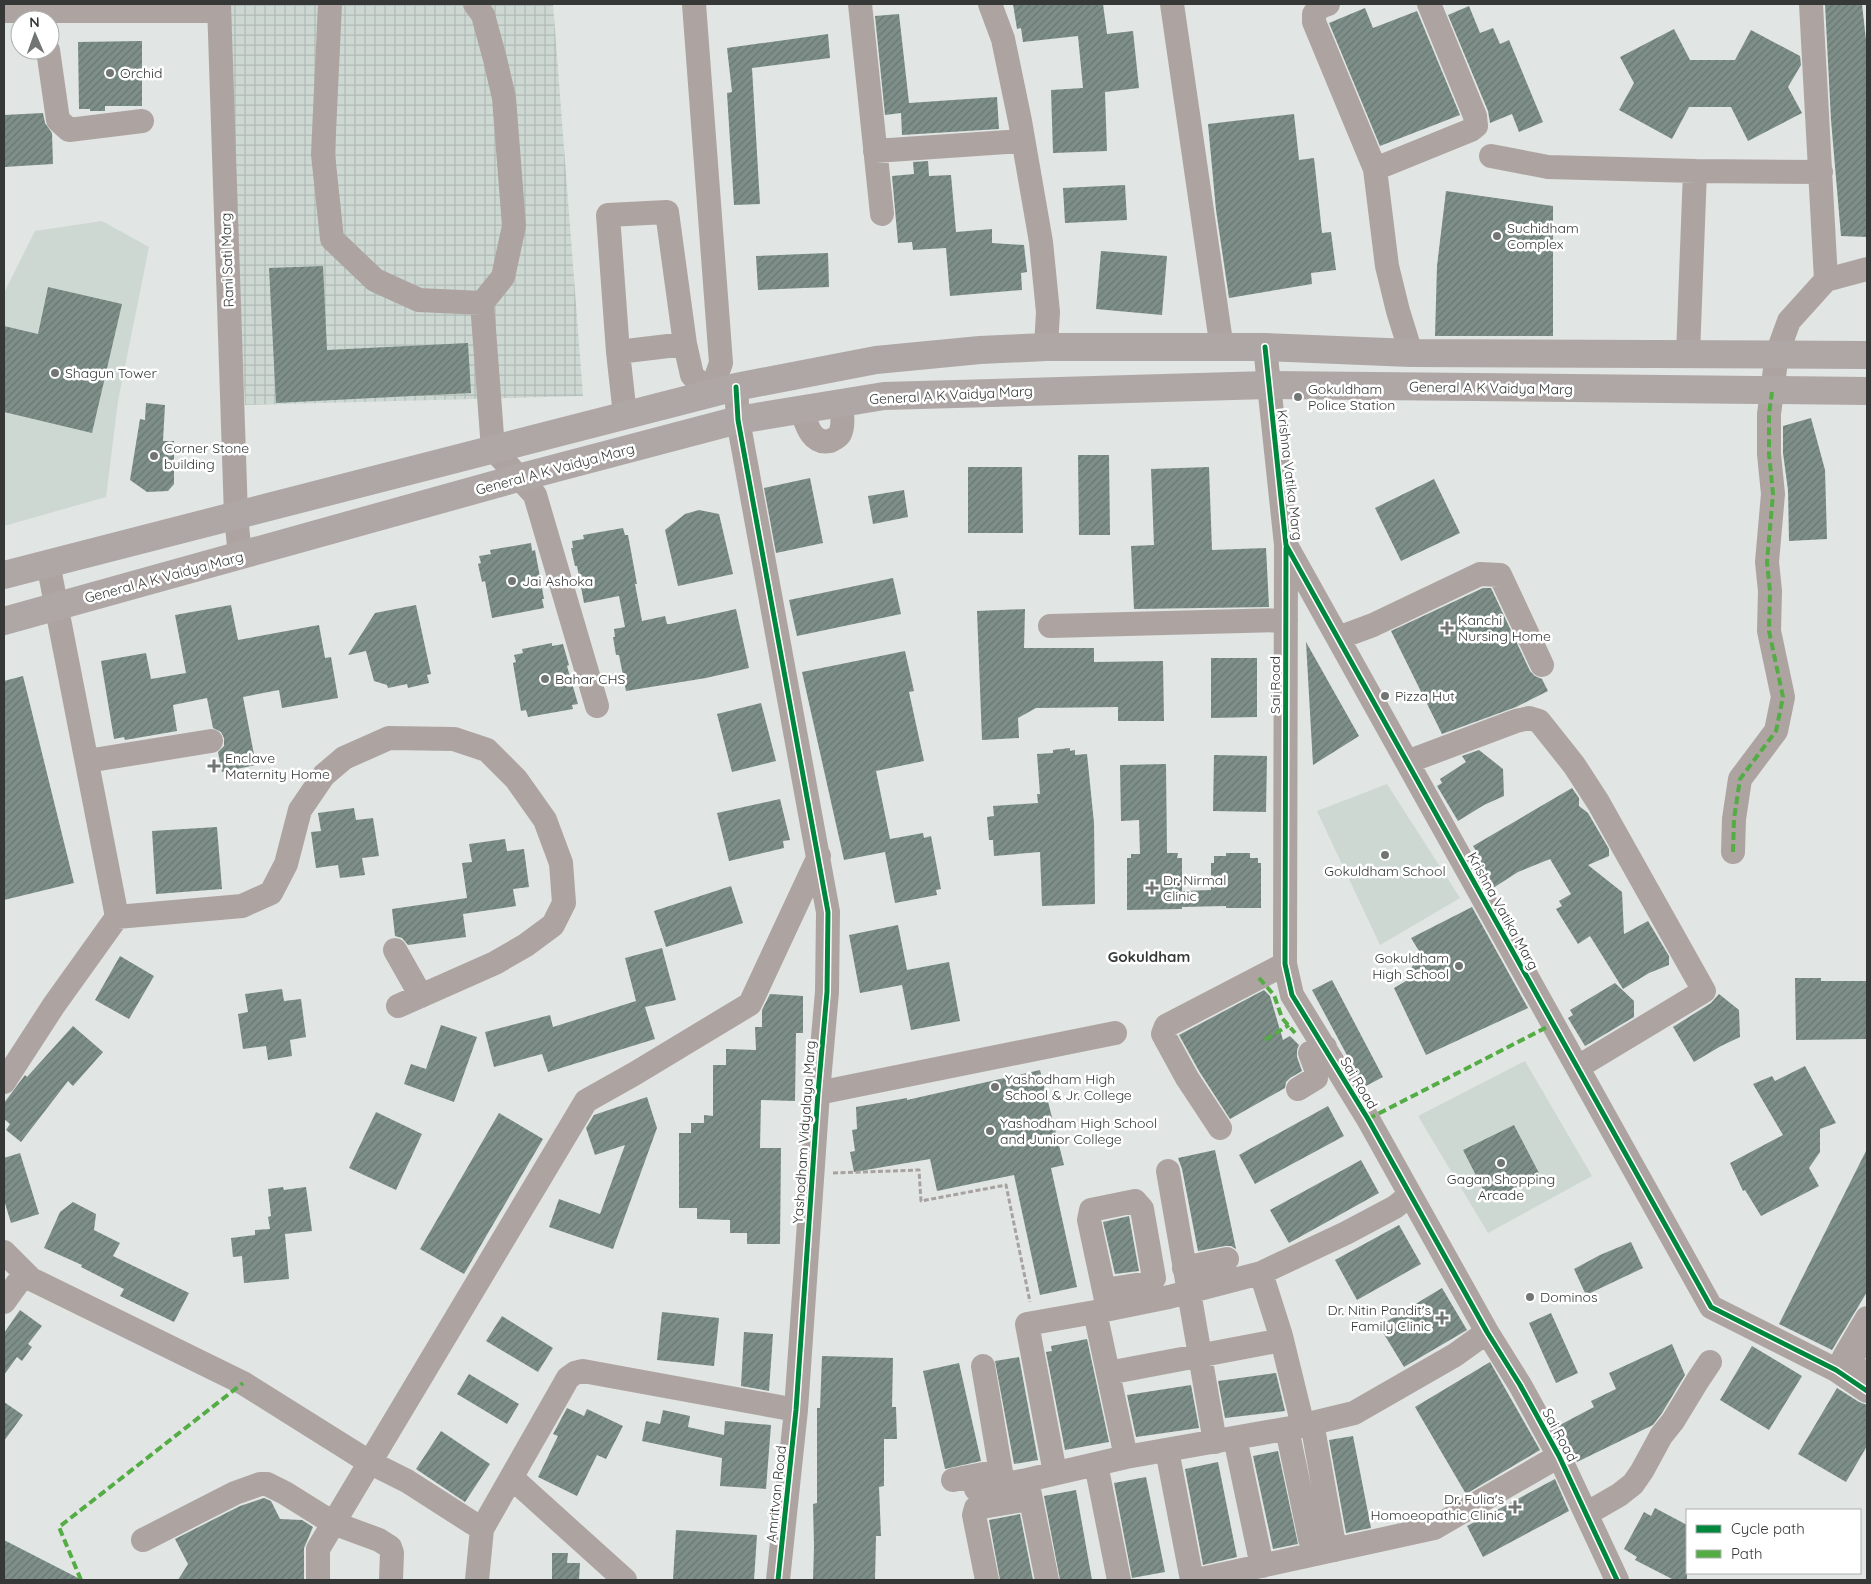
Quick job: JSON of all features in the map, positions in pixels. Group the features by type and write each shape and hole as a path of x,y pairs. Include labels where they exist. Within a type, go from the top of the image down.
{"main road":[{"path":"4,575 736,387 876,360 980,350 1046,347 1265,347 1411,353 1867,355"},
{"name":"General A K Vaidya Marg","path":"4,621 518,478 738,420 892,396 1268,385 1772,392 1867,391"}],"street":[{"path":"330,4 323,154 332,239 375,280 420,300 482,303"},
{"path":"476,4 483,15 504,98 514,226 503,277 482,303 493,449 535,495 597,706"},
{"path":"626,415 618,352 608,216 667,212 685,344 692,375 710,394 721,363 694,4"},
{"path":"860,4 882,214"},
{"path":"990,4 1003,38 1043,259 1048,312 1046,347"},
{"path":"1172,4 1222,348"},
{"path":"1328,4 1320,7 1314,14 1314,22 1376,170 1387,266 1411,353"},
{"path":"1376,170 1471,130 1476,126 1475,116 1428,4"},
{"path":"1812,4 1826,280"},
{"path":"60,12 215,9"},
{"name":"Rani Sati Marg","path":"215,9 236,516 240,556"},
{"path":"49,60 58,120 69,130 142,121"},
{"path":"875,151 1023,141"},
{"path":"1490,156 1548,167 1821,172"},
{"path":"1688,354 1695,171"},
{"path":"1733,852 1734,819 1740,779 1776,731 1783,697 1769,631 1770,592 1767,562 1773,494 1769,454 1769,414 1777,354 1789,321 1826,280 1867,269"},
{"path":"618,352 685,344"},
{"name":"Krishna Vatika Marg","path":"1265,347 1286,545 1711,1307 1850,1355 1867,1390"},
{"name":"Yashodham Vidyalaya Marg","path":"736,387 738,420 828,912 827,992 818,1093 796,1410"},
{"path":"801,409 807,427 815,438 826,442 836,439 841,432 841,403"},
{"name":"Sai Road","path":"1286,545 1285,964 1292,995 1312,1047 1368,1119 1487,1332 1520,1385 1559,1456 1617,1580"},
{"path":"4,1082 54,1005 117,917 58,606 48,564"},
{"path":"1338,638 1373,625 1480,574 1500,575 1542,665"},
{"path":"1050,626 1286,620"},
{"path":"1407,762 1516,721 1529,718 1539,721 1574,765 1598,802 1704,991 1578,1067"},
{"path":"117,917 242,906 271,893 286,864 300,810 324,775 344,758 389,738 454,738 487,750 516,778 545,820 561,862 564,903 553,925 526,945 495,963 398,1006"},
{"path":"87,761 211,741"},
{"path":"318,1580 318,1549 586,1101 750,1004 819,856"},
{"path":"396,950 421,996"},
{"path":"1220,1128 1174,1057 1163,1034 1166,1026 1285,964"},
{"path":"818,1093 1115,1033"},
{"path":"1298,1089 1316,1078 1312,1047"},
{"path":"1168,1171 1199,1356 1262,1566"},
{"path":"1054,1468 1027,1324 1034,1324 1103,1304 1188,1292 1262,1273 1346,1233 1410,1196"},
{"path":"4,1252 31,1279 243,1383 369,1462 407,1481 482,1529"},
{"path":"1184,1268 1227,1259"},
{"path":"4,1302 25,1273"},
{"path":"1262,1273 1282,1340 1301,1426 1335,1550"},
{"path":"1103,1304 1108,1373 1124,1451"},
{"path":"1850,1355 1867,1318"},
{"path":"976,1489 1014,1481 1088,1458 1124,1451 1167,1450 1301,1426 1354,1413 1455,1355 1487,1332"},
{"path":"1108,1373 1282,1340"},
{"path":"1586,1514 1619,1495 1633,1484 1661,1436 1673,1421 1710,1362"},
{"path":"983,1366 1014,1481 1047,1580"},
{"path":"477,1580 482,1529 568,1378 575,1373 583,1371 796,1410"},
{"name":"Amritvan Road","path":"778,1580 796,1410"},
{"path":"1301,1426 1310,1539"},
{"path":"1167,1450 1192,1580"},
{"path":"1197,1580 1434,1528 1559,1456"},
{"path":"1088,1458 1119,1580"},
{"path":"512,1478 625,1580"},
{"path":"953,1480 1014,1481"},
{"path":"986,1580 974,1515 976,1508 1014,1481"},
{"path":"1014,1481 1031,1580"},
{"path":"143,1540 235,1494 260,1484 275,1487 333,1523 379,1540 390,1547 392,1551 391,1580"}],"path":[{"path":"812,1174 919,1170 921,1201 1006,1185 1034,1324"}],"shaded area":[{"path":"224,4 553,4 583,396 245,405"},
{"name":"Shagun Tower","path":"102,221 149,247 118,401 106,497 4,526 4,293 35,231"},
{"name":"Gokuldham School","path":"1387,784 1460,898 1380,945 1317,811"},
{"path":"1525,1061 1592,1176 1488,1233 1418,1116"}],"building":[{"path":"1013,4 1103,4 1107,34 1133,31 1139,88 1105,92 1107,151 1053,153 1051,90 1083,88 1078,36 1023,42 1021,28 1017,29"},
{"path":"1825,4 1862,4 1867,49 1867,237 1841,236 1831,120"},
{"path":"1469,6 1480,33 1493,28 1500,44 1509,40 1543,122 1519,132 1512,114 1490,123 1488,111 1448,15"},
{"path":"1365,8 1373,28 1417,11 1460,115 1380,146 1329,23"},
{"path":"899,14 909,103 997,97 999,129 902,135 901,113 885,115 875,16"},
{"path":"1674,29 1690,60 1735,60 1751,30 1800,56 1801,65 1788,87 1802,113 1748,141 1731,107 1689,107 1672,139 1619,110 1634,83 1620,57"},
{"path":"828,34 830,58 752,68 760,204 734,205 727,93 732,92 727,48"},
{"name":"Orchid","path":"142,41 142,106 105,106 105,111 79,109 78,42"},
{"path":"43,113 45,123 52,133 53,164 4,167 4,115"},
{"path":"1294,114 1299,160 1314,158 1322,233 1331,232 1336,270 1311,273 1312,284 1229,298 1216,210 1208,124"},
{"path":"928,161 929,176 951,175 956,232 992,229 992,243 1024,245 1027,272 1021,273 1022,290 950,296 946,248 913,250 912,242 898,243 892,176 914,174 913,162"},
{"path":"1125,185 1127,220 1065,223 1063,188"},
{"name":"Suchidham Complex","path":"1446,191 1553,206 1553,336 1435,336 1437,266"},
{"path":"1101,251 1167,256 1162,315 1096,309"},
{"path":"828,253 829,287 758,290 756,256"},
{"path":"323,266 327,350 468,343 471,393 276,403 269,268"},
{"name":"Shagun Tower","path":"48,287 122,304 92,433 4,412 4,326 38,334"},
{"name":"Corner Stone building","path":"146,403 165,405 163,441 174,441 174,484 168,491 147,492 130,480 140,419 145,420"},
{"path":"1811,418 1825,470 1827,539 1789,541 1788,490 1783,453 1783,426"},
{"path":"1078,455 1109,455 1110,535 1079,535"},
{"path":"968,467 1022,467 1023,533 968,533"},
{"path":"1209,467 1212,550 1266,548 1269,607 1134,609 1131,546 1154,545 1151,469"},
{"path":"810,478 823,543 776,553 764,488"},
{"path":"1434,479 1460,533 1401,561 1375,508"},
{"path":"904,490 908,517 873,524 868,496"},
{"path":"699,510 719,514 733,574 678,586 665,530 685,514"},
{"path":"623,528 625,535 628,535 642,621 665,616 667,624 670,624 736,609 749,668 706,678 626,691 619,655 616,655 613,637 615,637 614,629 625,627 619,596 584,603 577,566 575,566 571,548 573,548 572,541 584,539 583,535"},
{"name":"Jai Ashoka","path":"531,543 532,551 535,550 544,608 492,618 485,581 482,582 478,564 481,563 479,556 491,554 490,550"},
{"path":"893,578 901,614 797,636 789,600"},
{"path":"1483,588 1491,588 1530,671 1542,679 1548,691 1516,707 1442,734 1391,631"},
{"path":"231,605 238,640 319,625 325,658 331,657 338,698 282,708 279,690 243,697 256,765 222,772 218,752 224,746 224,738 221,732 213,728 207,698 173,705 177,731 125,740 124,737 114,739 101,661 146,653 151,679 186,673 175,615"},
{"path":"416,605 431,674 427,675 429,683 408,688 407,684 388,688 387,685 374,681 366,651 348,655 375,613"},
{"path":"1025,609 1024,648 1094,648 1094,662 1163,661 1164,721 1118,721 1118,707 1036,708 1018,718 1019,738 982,740 977,611"},
{"path":"1306,642 1359,736 1313,765"},
{"name":"Bahar CHS","path":"552,643 552,646 563,644 578,704 572,705 573,709 528,717 526,710 521,711 513,663 516,662 514,655 523,653 522,649"},
{"path":"905,651 914,691 909,692 924,761 876,771 890,839 923,833 924,838 931,836 941,889 936,890 937,895 895,903 885,852 844,860 802,672"},
{"path":"1211,658 1257,658 1257,717 1211,718"},
{"path":"23,676 74,883 4,900 4,681"},
{"path":"761,703 776,761 732,772 717,714"},
{"path":"1070,748 1070,751 1075,750 1075,755 1087,754 1094,823 1095,904 1042,906 1040,852 994,856 993,840 989,840 987,817 994,816 993,806 1038,803 1037,794 1040,794 1037,754 1053,753 1053,750"},
{"path":"1479,750 1503,769 1504,796 1484,805 1458,821 1437,786 1442,783 1440,779 1466,762 1462,756"},
{"path":"1214,755 1267,756 1266,812 1213,811"},
{"path":"1166,764 1167,853 1178,853 1177,858 1182,858 1182,891 1211,890 1211,863 1214,863 1214,856 1226,856 1226,853 1250,853 1250,858 1258,858 1258,863 1261,863 1261,908 1226,908 1226,906 1127,910 1127,858 1131,858 1131,854 1140,854 1139,820 1121,821 1120,765"},
{"path":"1572,788 1579,798 1579,806 1588,813 1609,849 1609,856 1588,865 1622,892 1624,934 1648,921 1669,956 1669,965 1649,973 1623,989 1590,936 1578,944 1556,909 1562,906 1559,901 1571,894 1550,859 1518,872 1493,888 1473,852 1476,851 1473,846"},
{"path":"780,799 790,840 783,841 784,848 729,861 717,813"},
{"path":"354,808 356,820 373,818 379,856 362,858 365,875 340,878 338,865 316,868 311,832 321,831 318,813"},
{"path":"217,827 222,889 156,894 152,831"},
{"path":"505,839 507,851 524,849 529,887 513,889 516,906 463,914 466,937 408,945 402,938 395,936 392,909 467,898 462,863 472,862 469,844"},
{"path":"731,886 743,923 666,947 654,911"},
{"name":"Gokuldham High School","path":"1472,907 1528,1008 1426,1055 1394,988 1406,981 1419,951 1411,938"},
{"path":"898,925 907,970 949,962 960,1021 911,1030 902,985 860,993 849,935"},
{"path":"662,948 676,1000 645,1007 655,1039 548,1072 542,1054 494,1067 485,1032 550,1015 553,1027 636,1001 625,958"},
{"path":"120,956 154,976 129,1019 95,1000"},
{"path":"1795,978 1821,978 1821,981 1867,981 1867,1039 1796,1040"},
{"path":"1332,980 1383,1077 1364,1087 1312,990"},
{"path":"1615,983 1634,1001 1634,1017 1585,1046 1568,1018 1573,1015 1570,1010"},
{"path":"282,989 284,1001 301,999 306,1037 290,1040 292,1056 268,1060 266,1046 243,1049 238,1014 248,1012 245,994"},
{"path":"1264,990 1270,996 1283,1040 1290,1036 1299,1045 1297,1057 1302,1071 1286,1082 1285,1088 1230,1119 1199,1071 1179,1035"},
{"path":"770,994 803,996 803,1033 796,1033 795,1101 761,1100 760,1148 781,1148 780,1244 747,1244 747,1233 730,1233 730,1220 697,1219 697,1208 679,1208 679,1133 691,1133 691,1123 704,1123 704,1115 713,1116 713,1065 726,1065 726,1049 756,1050 755,1027 762,1027 762,1010"},
{"path":"1719,994 1739,1010 1740,1037 1694,1062 1673,1027 1711,1003"},
{"path":"441,1025 477,1037 454,1102 404,1084 411,1064 426,1069"},
{"path":"73,1026 103,1052 73,1086 68,1081 21,1142 6,1130 10,1124 4,1119 4,1103 25,1075 27,1077"},
{"path":"1805,1066 1836,1123 1820,1129 1820,1152 1809,1168 1819,1186 1761,1216 1745,1190 1743,1191 1730,1163 1783,1135 1753,1084 1772,1076 1775,1081"},
{"path":"1040,1070 1064,1165 1051,1168 1077,1287 1040,1295 1014,1175 937,1191 930,1159 854,1172 850,1152 855,1151 852,1130 857,1129 856,1107 907,1098 907,1100"},
{"path":"647,1097 657,1128 613,1249 549,1227 559,1199 600,1214 625,1145 595,1155 586,1128 594,1115"},
{"path":"1328,1106 1344,1136 1255,1184 1239,1155"},
{"path":"376,1112 422,1134 396,1190 349,1168"},
{"path":"499,1113 543,1139 464,1274 420,1249"},
{"name":"Gagan Shopping Arcade","path":"1514,1125 1540,1175 1489,1201 1463,1150"},
{"path":"1867,1149 1867,1292 1832,1350 1779,1324"},
{"path":"1215,1150 1236,1249 1231,1246 1225,1246 1198,1251 1182,1169 1178,1158"},
{"path":"20,1153 39,1214 11,1223 4,1200 4,1158"},
{"path":"1361,1160 1379,1193 1289,1243 1270,1210"},
{"path":"283,1187 284,1190 306,1187 312,1231 285,1234 289,1279 244,1283 242,1256 233,1257 231,1238 255,1235 255,1230 270,1229 268,1217 271,1216 268,1189"},
{"path":"73,1202 96,1214 94,1230 120,1243 113,1256 189,1293 174,1322 120,1296 124,1289 81,1267 82,1265 44,1248 60,1212"},
{"path":"1129,1216 1139,1271 1115,1274 1103,1222"},
{"path":"1399,1225 1421,1264 1357,1300 1335,1260"},
{"path":"1631,1242 1643,1268 1586,1295 1574,1269 1600,1255"},
{"path":"1442,1288 1467,1330 1404,1367 1379,1326"},
{"path":"20,1310 42,1326 28,1344 32,1347 22,1361 17,1357 4,1375 4,1333"},
{"path":"662,1312 719,1318 714,1366 657,1360"},
{"path":"1551,1313 1578,1373 1556,1383 1529,1323"},
{"path":"502,1316 553,1348 538,1372 486,1341"},
{"path":"744,1332 773,1334 769,1391 741,1386"},
{"path":"1087,1339 1109,1442 1065,1450 1046,1352 1052,1351 1051,1346"},
{"path":"1672,1344 1685,1375 1653,1425 1577,1462 1565,1435 1558,1426 1594,1407 1591,1401 1616,1389 1609,1373"},
{"path":"1752,1346 1802,1376 1769,1430 1720,1400"},
{"path":"822,1356 893,1358 892,1407 896,1407 897,1439 884,1439 884,1486 879,1487 881,1536 876,1536 875,1580 813,1580 813,1504 817,1503 817,1408 820,1408"},
{"path":"1019,1357 1038,1460 1014,1464 995,1361"},
{"path":"1490,1362 1540,1450 1466,1494 1415,1407"},
{"path":"959,1363 981,1461 945,1469 923,1371"},
{"path":"1276,1373 1285,1411 1225,1418 1218,1381"},
{"path":"469,1374 519,1404 507,1424 457,1394"},
{"path":"1191,1385 1199,1428 1136,1437 1127,1395"},
{"path":"1837,1388 1867,1405 1867,1446 1846,1482 1798,1454"},
{"path":"4,1402 23,1415 4,1441"},
{"path":"567,1408 584,1416 587,1409 623,1426 606,1459 597,1455 577,1496 538,1477 558,1436 553,1434"},
{"path":"663,1410 690,1416 688,1427 724,1435 725,1421 771,1425 766,1489 720,1486 722,1458 642,1441 646,1421 660,1424"},
{"path":"441,1431 490,1464 465,1502 416,1469"},
{"path":"1353,1436 1371,1528 1346,1533 1329,1440"},
{"path":"1278,1451 1298,1544 1273,1549 1253,1456"},
{"path":"1218,1462 1237,1557 1203,1565 1185,1469"},
{"path":"1146,1477 1165,1572 1132,1578 1114,1483"},
{"path":"1555,1479 1569,1511 1483,1557 1467,1526"},
{"path":"1076,1490 1092,1580 1060,1580 1044,1496"},
{"path":"264,1498 271,1501 280,1519 302,1520 313,1527 304,1548 304,1580 178,1580 188,1564 175,1539 240,1506"},
{"path":"1655,1508 1686,1524 1687,1580 1674,1580 1635,1560 1637,1557 1624,1549 1644,1512 1651,1516"},
{"path":"1020,1514 1033,1580 1000,1580 989,1520"},
{"path":"676,1530 757,1535 754,1580 673,1580"},
{"path":"4,1540 82,1580 4,1580"},
{"path":"552,1553 568,1553 567,1563 580,1563 579,1580 552,1580"}],"marked path":[{"path":"1733,852 1734,819 1740,779 1776,731 1783,697 1769,631 1770,591 1767,562 1773,494 1769,454 1769,414 1772,392"},
{"path":"1259,978 1274,995 1282,1018 1295,1033"},
{"path":"1368,1119 1553,1024"},
{"path":"1265,1040 1289,1025"},
{"path":"81,1580 59,1527 243,1383"}],"cycle path":[{"path":"1265,347 1286,545 1711,1307 1836,1370 1867,1391"},
{"path":"736,387 738,420 828,912 827,992 818,1093 796,1410 778,1580"},
{"path":"1286,548 1285,964 1292,995 1368,1119 1487,1332 1520,1385 1559,1456 1617,1580"}],"place":[{"name":"Orchid","path":"110,73"},
{"name":"Suchidham Complex","path":"1497,236"},
{"name":"Shagun Tower","path":"55,373"},
{"name":"Gokuldham Police Station","path":"1298,397"},
{"name":"Corner Stone building","path":"154,456"},
{"name":"Jai Ashoka","path":"512,581"},
{"name":"Kanchi Nursing Home","path":"1447,628"},
{"name":"Bahar CHS","path":"545,679"},
{"name":"Pizza Hut","path":"1385,696"},
{"name":"Enclave Maternity Home","path":"214,766"},
{"name":"Gokuldham School","path":"1385,855"},
{"name":"Dr. Nirmal Clinic","path":"1152,888"},
{"name":"Gokuldham High School","path":"1459,966"},
{"name":"Yashodham High School & Jr. College","path":"995,1087"},
{"name":"Yashodham High School and Junior College","path":"990,1131"},
{"name":"Gagan Shopping Arcade","path":"1501,1163"},
{"name":"Dominos","path":"1530,1297"},
{"name":"Dr. Nitin Pandit's Family Clinic","path":"1442,1318"},
{"name":"Dr. Fulia's Homoeopathic Clinic","path":"1515,1507"}],"district":[{"name":"Gokuldham","path":"1149,957"}]}
